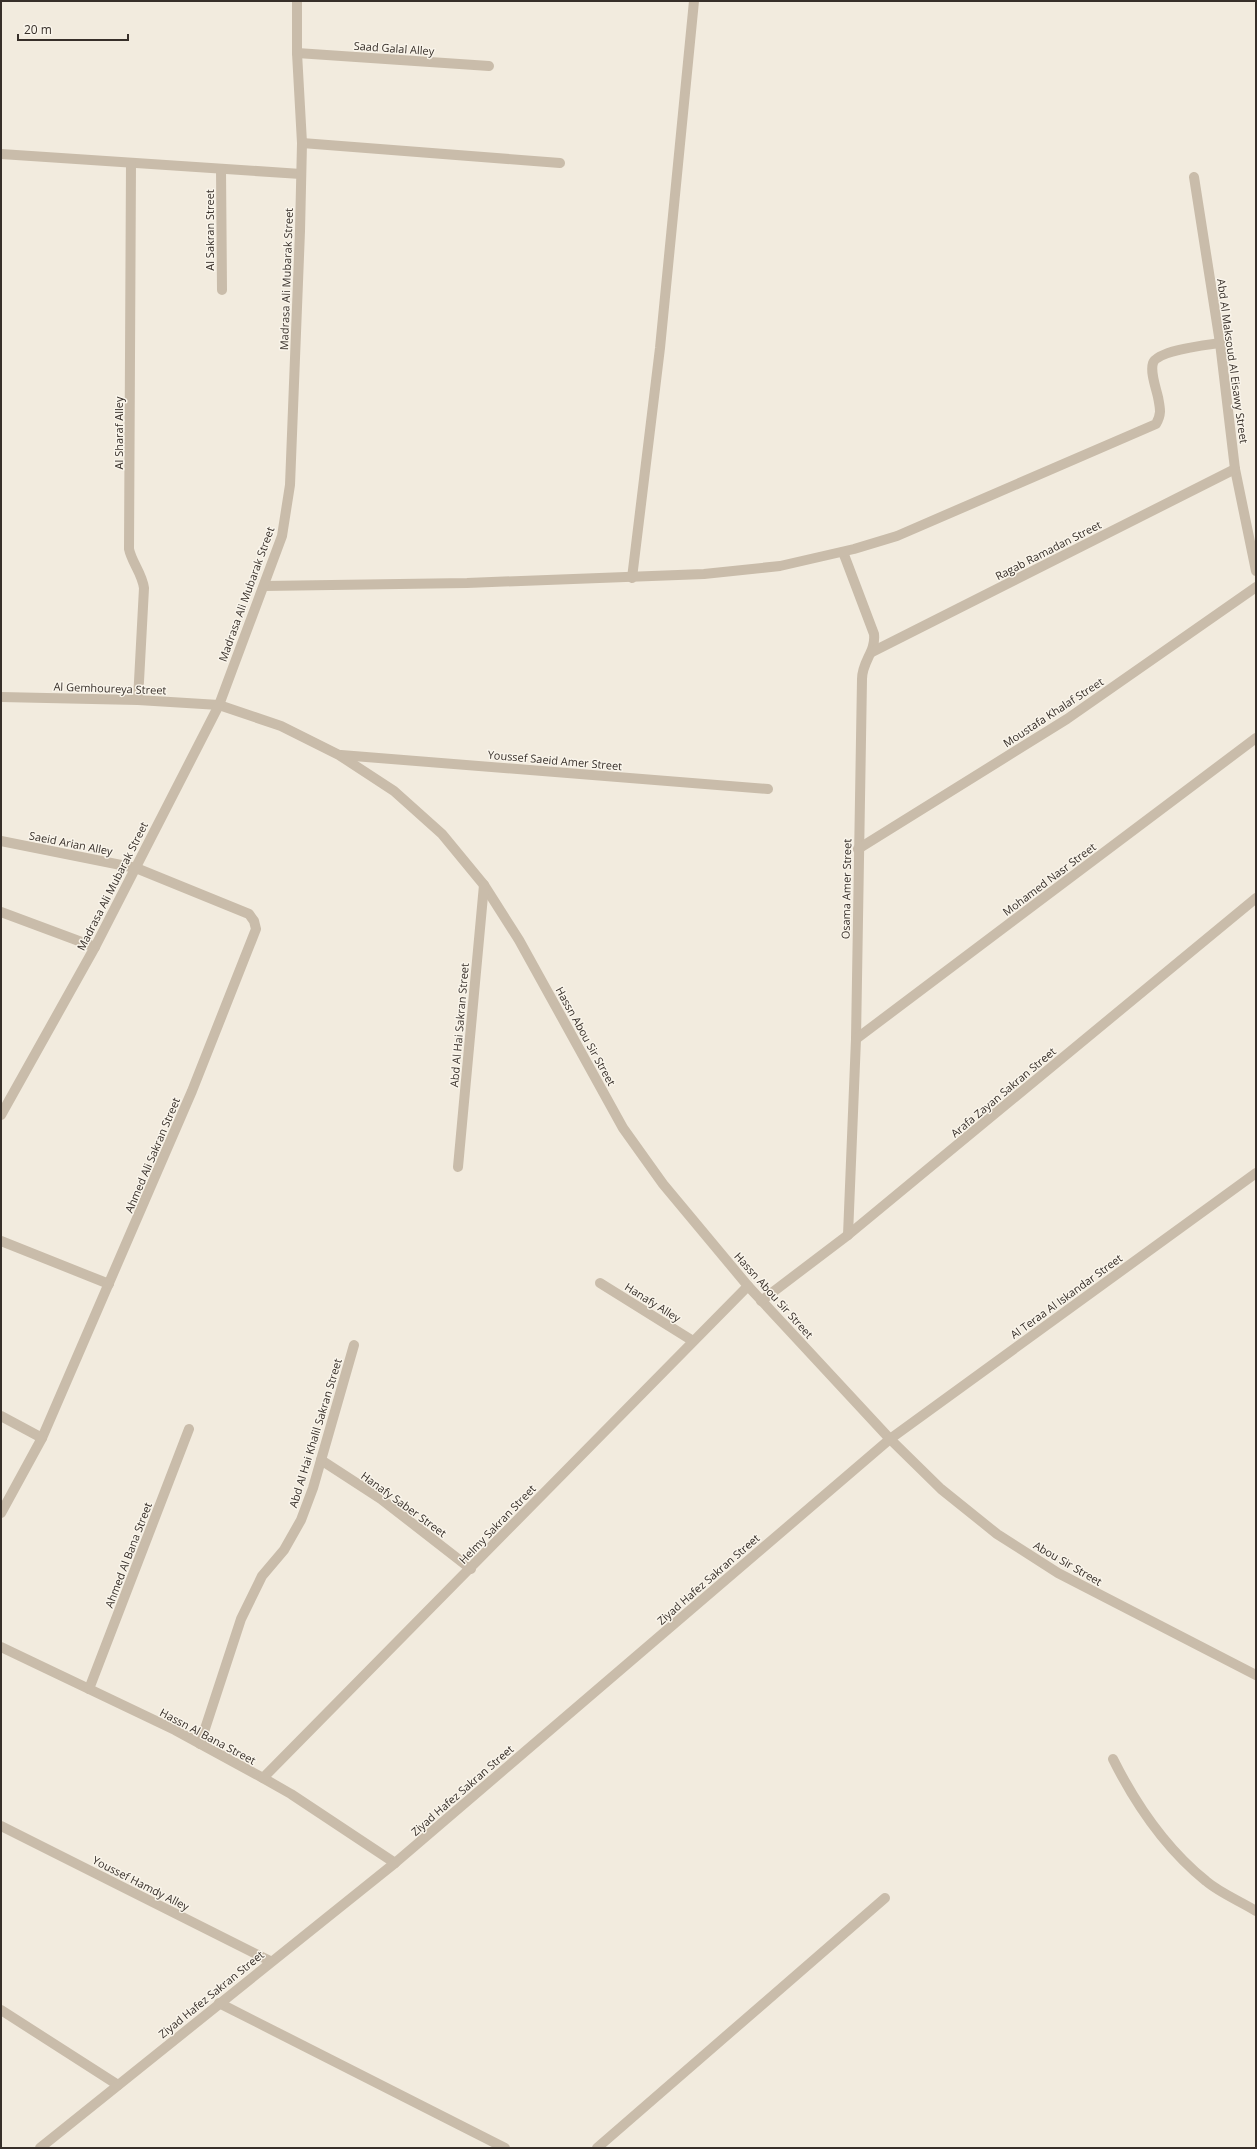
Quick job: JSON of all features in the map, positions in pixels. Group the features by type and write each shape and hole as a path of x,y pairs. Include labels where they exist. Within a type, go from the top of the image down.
{"street":[{"name":"Madrasa Ali Mubarak Street","path":"1,1115 95,947 219,705 282,536 290,485 302,143 297,53 297,1"},
{"path":"632,578 660,348 694,1"},
{"name":"Saad Galal Alley","path":"297,53 489,66"},
{"path":"302,143 560,163"},
{"path":"1,154 301,174"},
{"name":"Al Sharaf Alley","path":"131,162 129,549 133,562 143,579 144,588 138,700"},
{"name":"Al Sakran Street","path":"221,169 222,290"},
{"name":"Abd Al Maksoud Al Eisawy Street","path":"1194,177 1220,343 1235,469 1256,571"},
{"path":"264,586 632,578 704,574 780,566 843,552 897,536 1156,424 1161,412 1153,373 1153,364 1157,358 1166,353 1220,343"},
{"name":"Ragab Ramadan Street","path":"872,652 1235,469"},
{"name":"Osama Amer Street","path":"843,552 874,634 875,643 872,652 862,669 856,1040 848,1235"},
{"name":"Moustafa Khalaf Street","path":"858,849 1067,719 1256,587"},
{"name":"Al Gemhoureya Street","path":"1,697 138,700 219,705"},
{"name":"Hassn Abou Sir Street","path":"219,705 281,726 340,755 394,791 442,834 484,885 519,940 623,1128 663,1184 761,1301 890,1439"},
{"name":"Mohamed Nasr Street","path":"856,1040 1256,738"},
{"name":"Youssef Saeid Amer Street","path":"340,755 768,789"},
{"name":"Saeid Arian Alley","path":"1,841 136,868"},
{"name":"Ahmed Ali Sakran Street","path":"1,1513 42,1438 110,1284 192,1091 256,929 254,921 249,914 136,868"},
{"name":"Abd Al Hai Sakran Street","path":"458,1167 484,885"},
{"name":"Arafa Zayan Sakran Street","path":"761,1301 848,1235 1256,898"},
{"path":"1,912 95,947"},
{"name":"Al Teraa Al Iskandar Street","path":"890,1439 1256,1173"},
{"path":"1,1241 110,1284"},
{"name":"Hanafy Alley","path":"600,1283 693,1342"},
{"name":"Helmy Sakran Street","path":"263,1778 748,1286"},
{"name":"Abd Al Hai Khalil Sakran Street","path":"200,1744 242,1619 262,1576 284,1550 301,1520 313,1488 354,1345"},
{"path":"1,1416 42,1438"},
{"name":"Ahmed Al Bana Street","path":"89,1689 189,1429"},
{"name":"Abou Sir Street","path":"890,1439 941,1489 997,1534 1058,1573 1256,1675"},
{"name":"Ziyad Hafez Sakran Street","path":"40,2148 395,1863 890,1439"},
{"name":"Hanafy Saber Street","path":"321,1460 381,1499 470,1568"},
{"name":"Hassn Al Bana Street","path":"1,1647 200,1744 263,1778 291,1794 395,1863"},
{"path":"1113,1759 1143,1813 1162,1838 1206,1882 1256,1911"},
{"name":"Youssef Hamdy Alley","path":"1,1826 270,1962"},
{"path":"598,2148 885,1898"},
{"path":"219,2004 505,2148"},
{"path":"1,2010 118,2085"}]}
